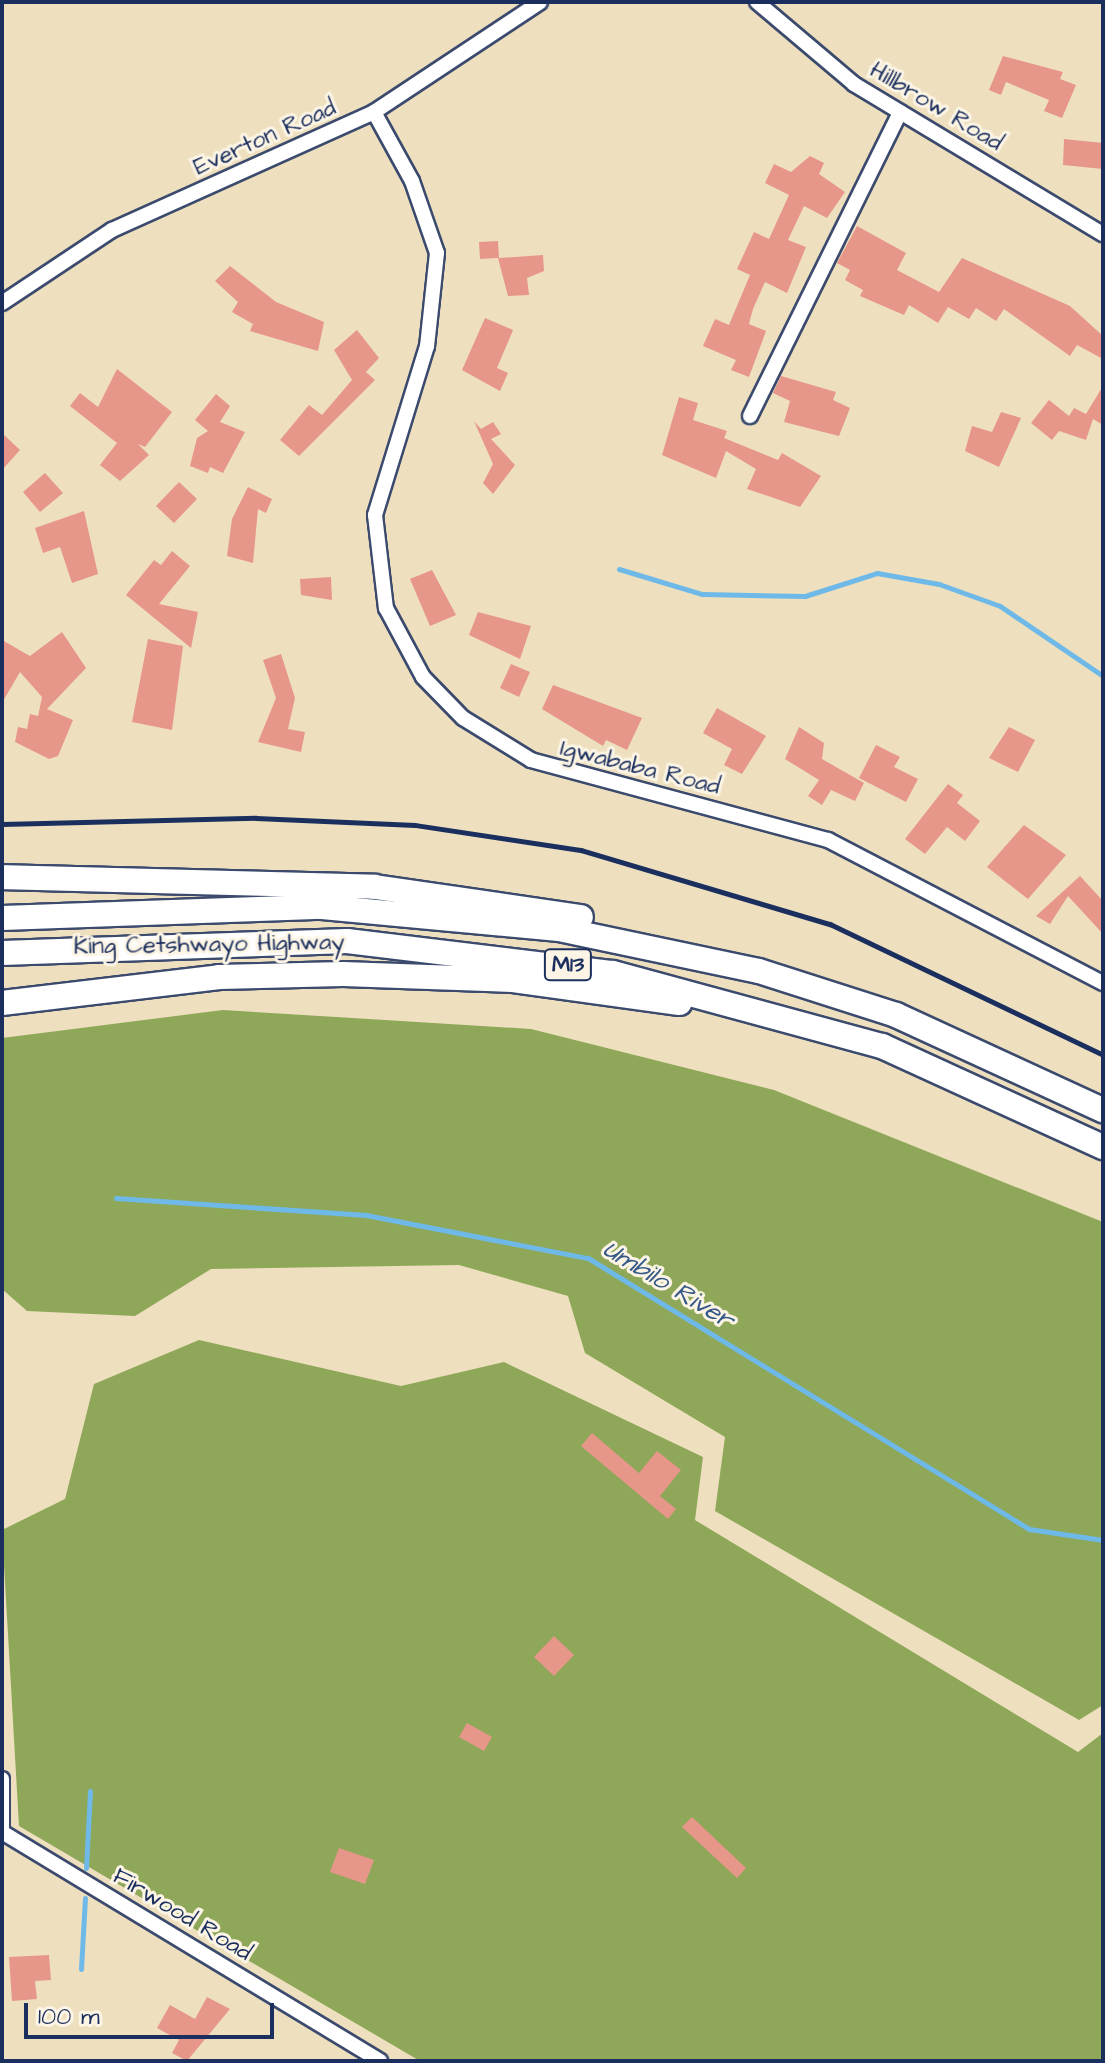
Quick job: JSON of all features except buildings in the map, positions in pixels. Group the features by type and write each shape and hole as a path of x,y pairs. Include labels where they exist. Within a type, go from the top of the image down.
{"highway":[{"path":"2,877 186,877 478,900 641,929 759,971"},
{"name":"King Cetshwayo Highway","path":"2,918 214,907 419,912 559,929 759,971 896,1015 1103,1110"},
{"name":"King Cetshwayo Highway","path":"2,953 187,941 404,945 613,973 785,1015 920,1061 1103,1147"},
{"path":"2,1003 219,977 343,974 513,980 785,1015"}],"street":[{"name":"Everton Road","path":"2,303 112,230 374,112 540,2"},
{"name":"Hillbrow Road","path":"757,2 838,72 1103,234"},
{"name":"Igwababa Road","path":"374,112 412,181 437,253 427,346 375,515 386,608 423,677 474,727 531,760 828,840 1103,983"},
{"path":"750,416 900,112"},
{"path":"2,1779 2,1830"},
{"name":"Firwood Road","path":"2,1830 380,2061"}],"green space":[{"path":"223,1010 531,1029 774,1090 1103,1222 1103,1705 1079,1720 715,1511 725,1437 585,1353 568,1296 459,1265 211,1269 135,1316 27,1311 2,1289 2,1038"},
{"path":"199,1340 401,1386 504,1362 703,1457 695,1520 1078,1752 1103,1733 1103,2061 420,2061 19,1826 2,1530 65,1499 94,1384"}],"waterway":[{"path":"619,569 702,594 805,596 877,573 939,584 1000,606 1103,676"},
{"name":"Umbilo River","path":"116,1198 366,1215 588,1258 1029,1529 1103,1540"},
{"path":"86,1868 90,1791"},
{"path":"81,1969 85,1898"}],"railway":[{"path":"2,824 256,818 415,825 581,850 830,924 1103,1055"}]}
